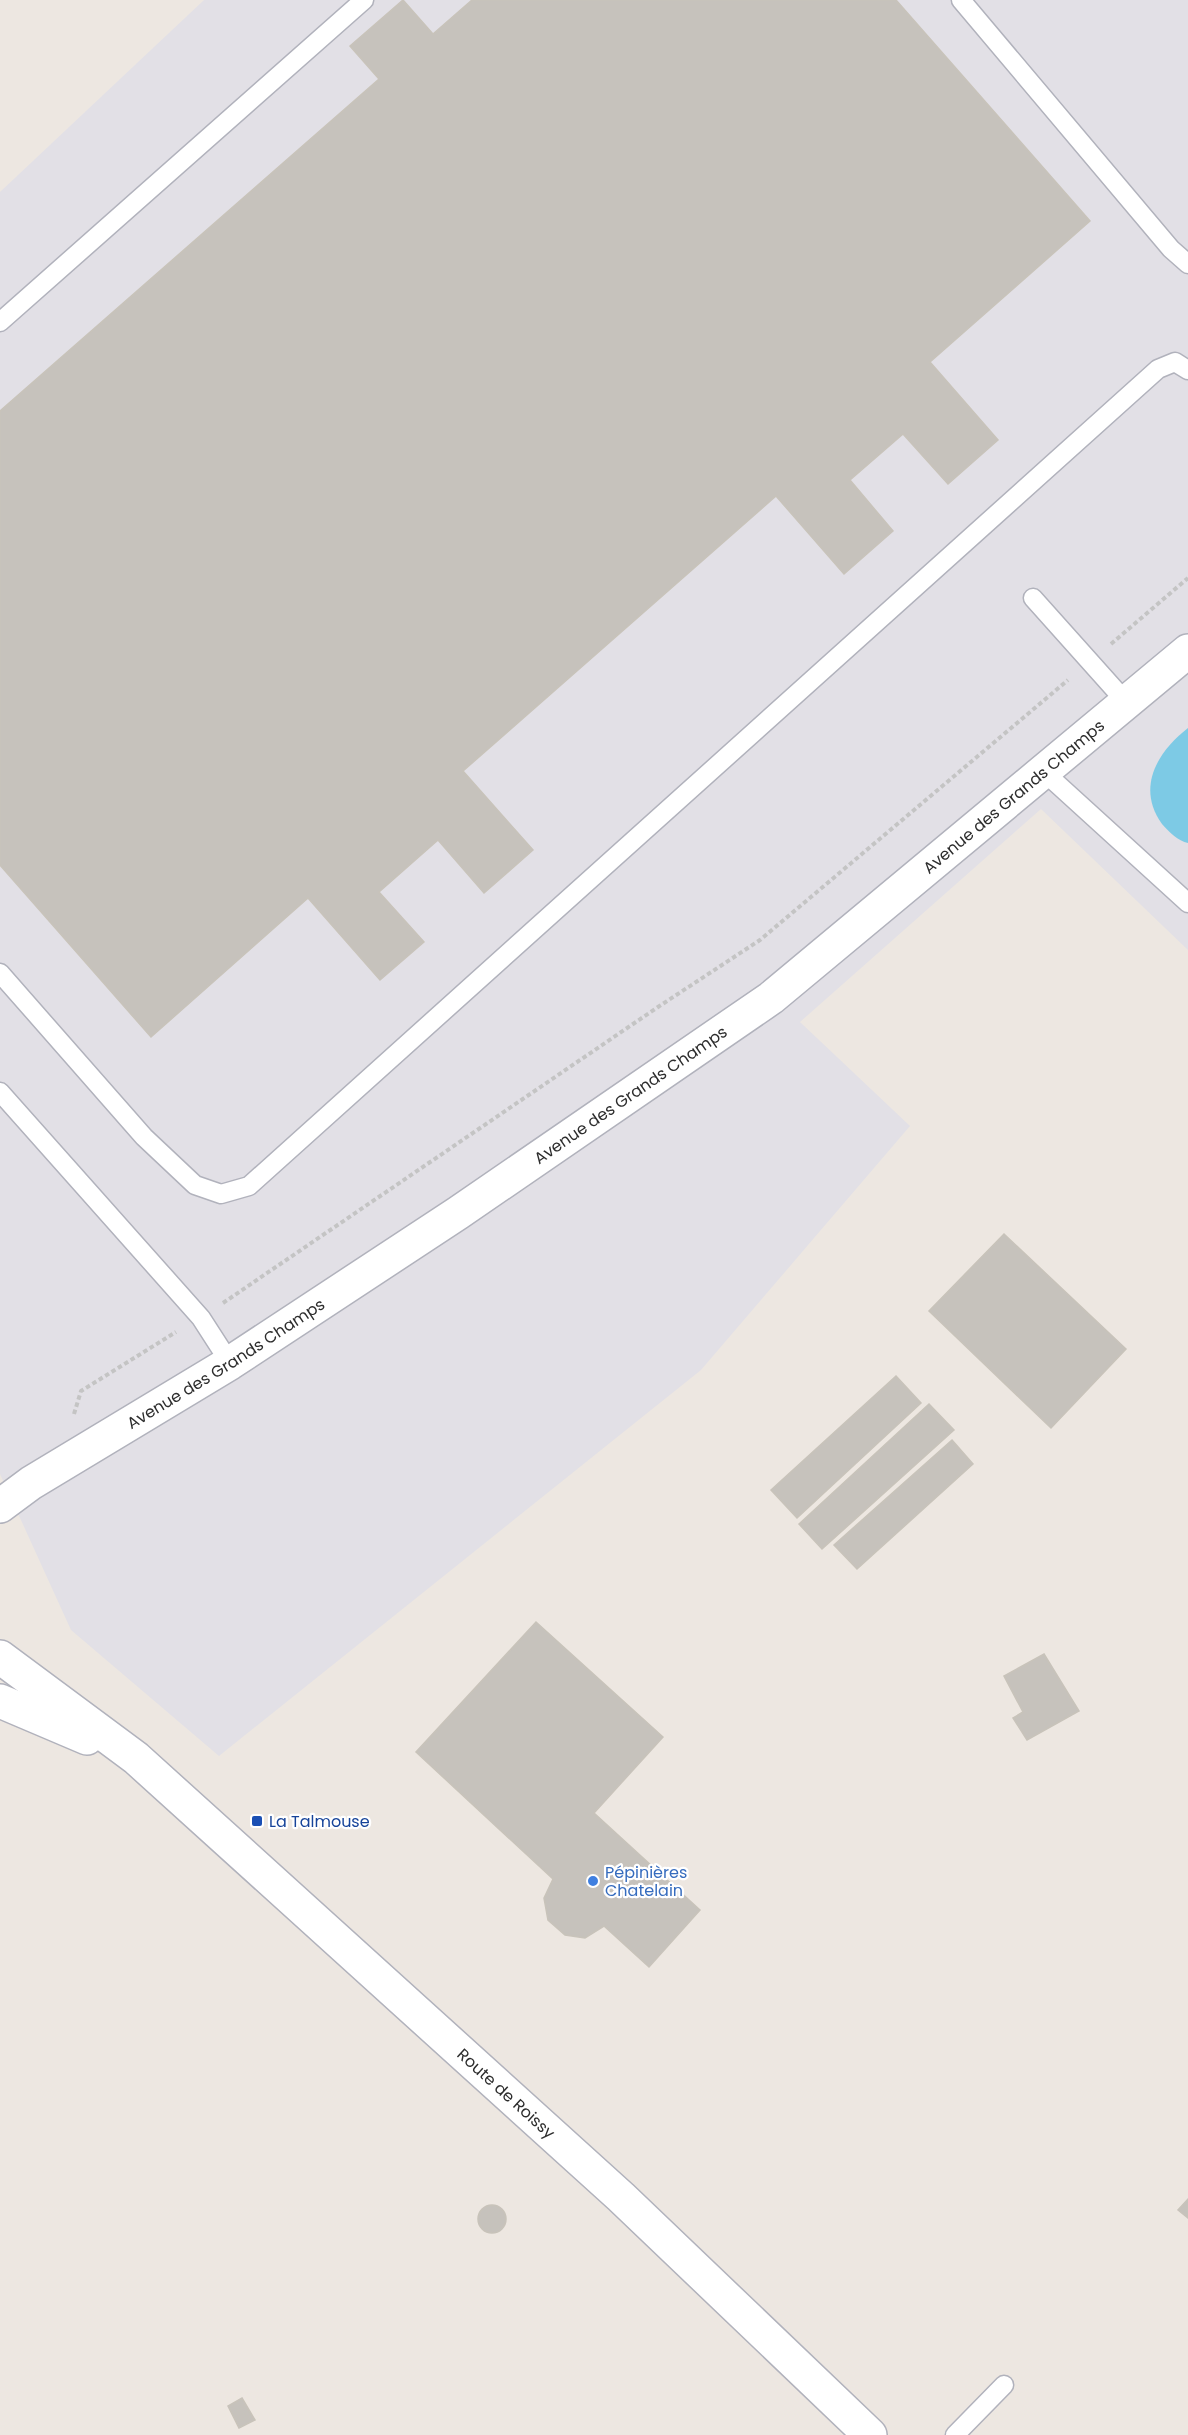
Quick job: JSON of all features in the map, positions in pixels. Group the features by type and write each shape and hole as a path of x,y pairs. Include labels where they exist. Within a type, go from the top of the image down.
{"main road":[{"name":"Avenue des Grands Champs","path":"0,1506 16,1482 87,1452 230,1363 458,1214 771,998 1188,651"},
{"path":"0,1658 136,1758"},
{"path":"0,1701 136,1758"},
{"name":"Route de Roissy","path":"136,1758 621,2197 870,2435"}],"lane":[{"path":"0,322 364,0"},
{"path":"961,0 1171,249 1188,264"},
{"path":"0,974 144,1137 195,1185 221,1194 249,1186 1158,369 1175,362 1188,370"},
{"path":"1033,598 1126,702"},
{"path":"1043,771 1188,903"},
{"path":"0,1092 201,1318 230,1363"},
{"path":"956,2435 1004,2385"}],"path":[{"path":"87,1452 72,1420 81,1391 201,1318 760,940 1188,578"}],"shaded area":[{"path":"204,0 1188,0 1188,950 1041,809 800,1022 910,1126 701,1370 219,1756 71,1630 0,1474 0,192"}],"water":[{"path":"1188,728 1188,843 1177,838 1162,824 1154,811 1151,784 1159,759"}],"building":[{"path":"403,0 433,34 472,0 896,0 1090,221 930,362 998,440 948,484 903,434 850,480 893,531 844,574 776,496 463,771 533,850 484,893 438,840 379,892 424,942 380,980 308,898 151,1037 0,865 0,411 379,79 350,46"},
{"path":"1004,1234 1126,1349 1051,1428 929,1311"},
{"path":"896,1376 921,1403 797,1518 771,1490"},
{"path":"929,1404 954,1430 822,1549 799,1524"},
{"path":"952,1440 973,1464 857,1569 834,1545"},
{"path":"536,1622 663,1737 594,1813 700,1910 649,1967 604,1926 585,1938 565,1935 548,1920 544,1898 553,1879 416,1752"},
{"path":"1044,1654 1079,1711 1027,1740 1013,1718 1023,1712 1004,1676"},
{"path":"1188,2199 1188,2218 1178,2210"},
{"path":"492,2205 502,2209 506,2219 502,2229 492,2233 482,2229 478,2219 482,2209"},
{"path":"242,2398 255,2420 239,2428 228,2406"},
{"path":"242,2398 255,2420 239,2428 228,2406"}],"place":[{"name":"La Talmouse","path":"257,1821"},
{"name":"Pépinières Chatelain","path":"593,1881"}]}
